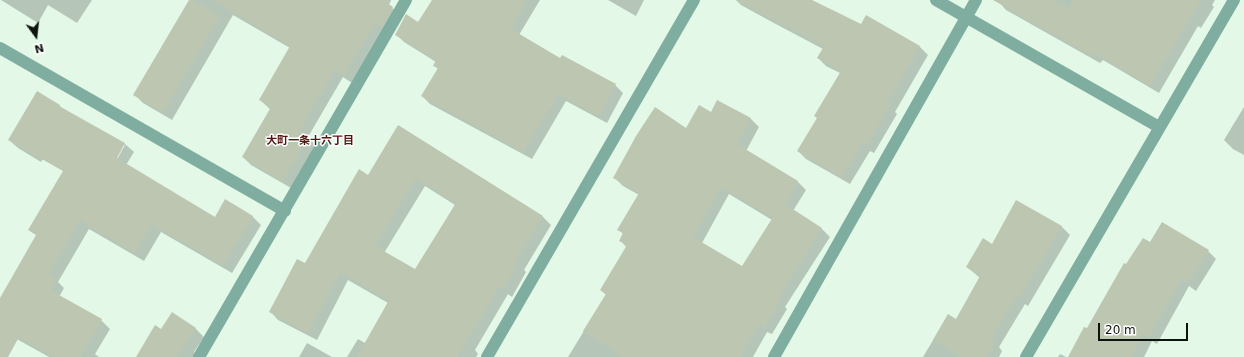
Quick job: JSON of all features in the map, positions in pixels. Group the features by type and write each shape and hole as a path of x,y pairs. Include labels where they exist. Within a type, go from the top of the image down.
{"street":[{"path":"199,357 406,0"},
{"path":"487,357 694,0"},
{"path":"936,0 1159,127"},
{"path":"774,357 976,0"},
{"path":"1026,357 1234,0"},
{"path":"0,48 285,211"}],"building":[{"path":"189,0 192,0 220,16 163,112 133,95"},
{"path":"213,0 389,0 387,3 393,7 382,27 375,23 344,75 334,70 299,131 309,137 283,181 242,157 271,107 259,100 290,46"},
{"path":"432,0 527,0 511,29 560,58 562,55 616,84 599,116 558,94 523,152 421,96 438,68 433,66 436,60 395,35 406,14 418,22"},
{"path":"736,0 812,0 861,24 866,15 920,46 887,104 890,105 866,146 862,143 842,177 797,151 817,118 814,116 841,71 817,58 824,46"},
{"path":"993,0 1052,0 1069,9 1074,0 1201,0 1150,86 1094,52 1092,56"},
{"path":"37,91 60,105 59,106 125,143 117,158 215,217 225,199 253,216 223,265 152,224 135,253 80,220 49,274 56,279 50,290 102,319 80,357 54,357 19,337 8,357 0,357 0,298 36,235 28,230 63,171 8,140"},
{"path":"717,100 751,118 737,144 798,181 785,204 822,228 778,299 780,301 764,327 759,324 740,357 624,357 583,331 606,294 600,290 627,245 619,241 623,233 617,230 639,193 613,178 636,136 655,107 686,128 699,105 711,112","holes":["721,187 773,217 742,266 693,237"]},
{"path":"398,125 543,216 515,261 518,263 503,289 499,287 457,357 357,357 389,300 340,272 308,333 269,312 297,259 305,263 359,169 368,175","holes":["416,178 456,203 415,269 375,246"]},
{"path":"1016,200 1062,226 1019,298 1016,296 991,339 995,342 986,357 962,357 933,340 948,314 956,319 980,276 966,267 983,238 992,244"},
{"path":"1162,222 1209,250 1188,283 1181,279 1149,337 1144,334 1131,357 1068,357 1084,327 1087,328 1124,263 1126,264 1143,238 1150,242"},
{"path":"172,312 196,328 176,357 136,357 155,325 161,329"}],"district":[{"name":"大町一条十六丁目","path":"310,141"}]}
